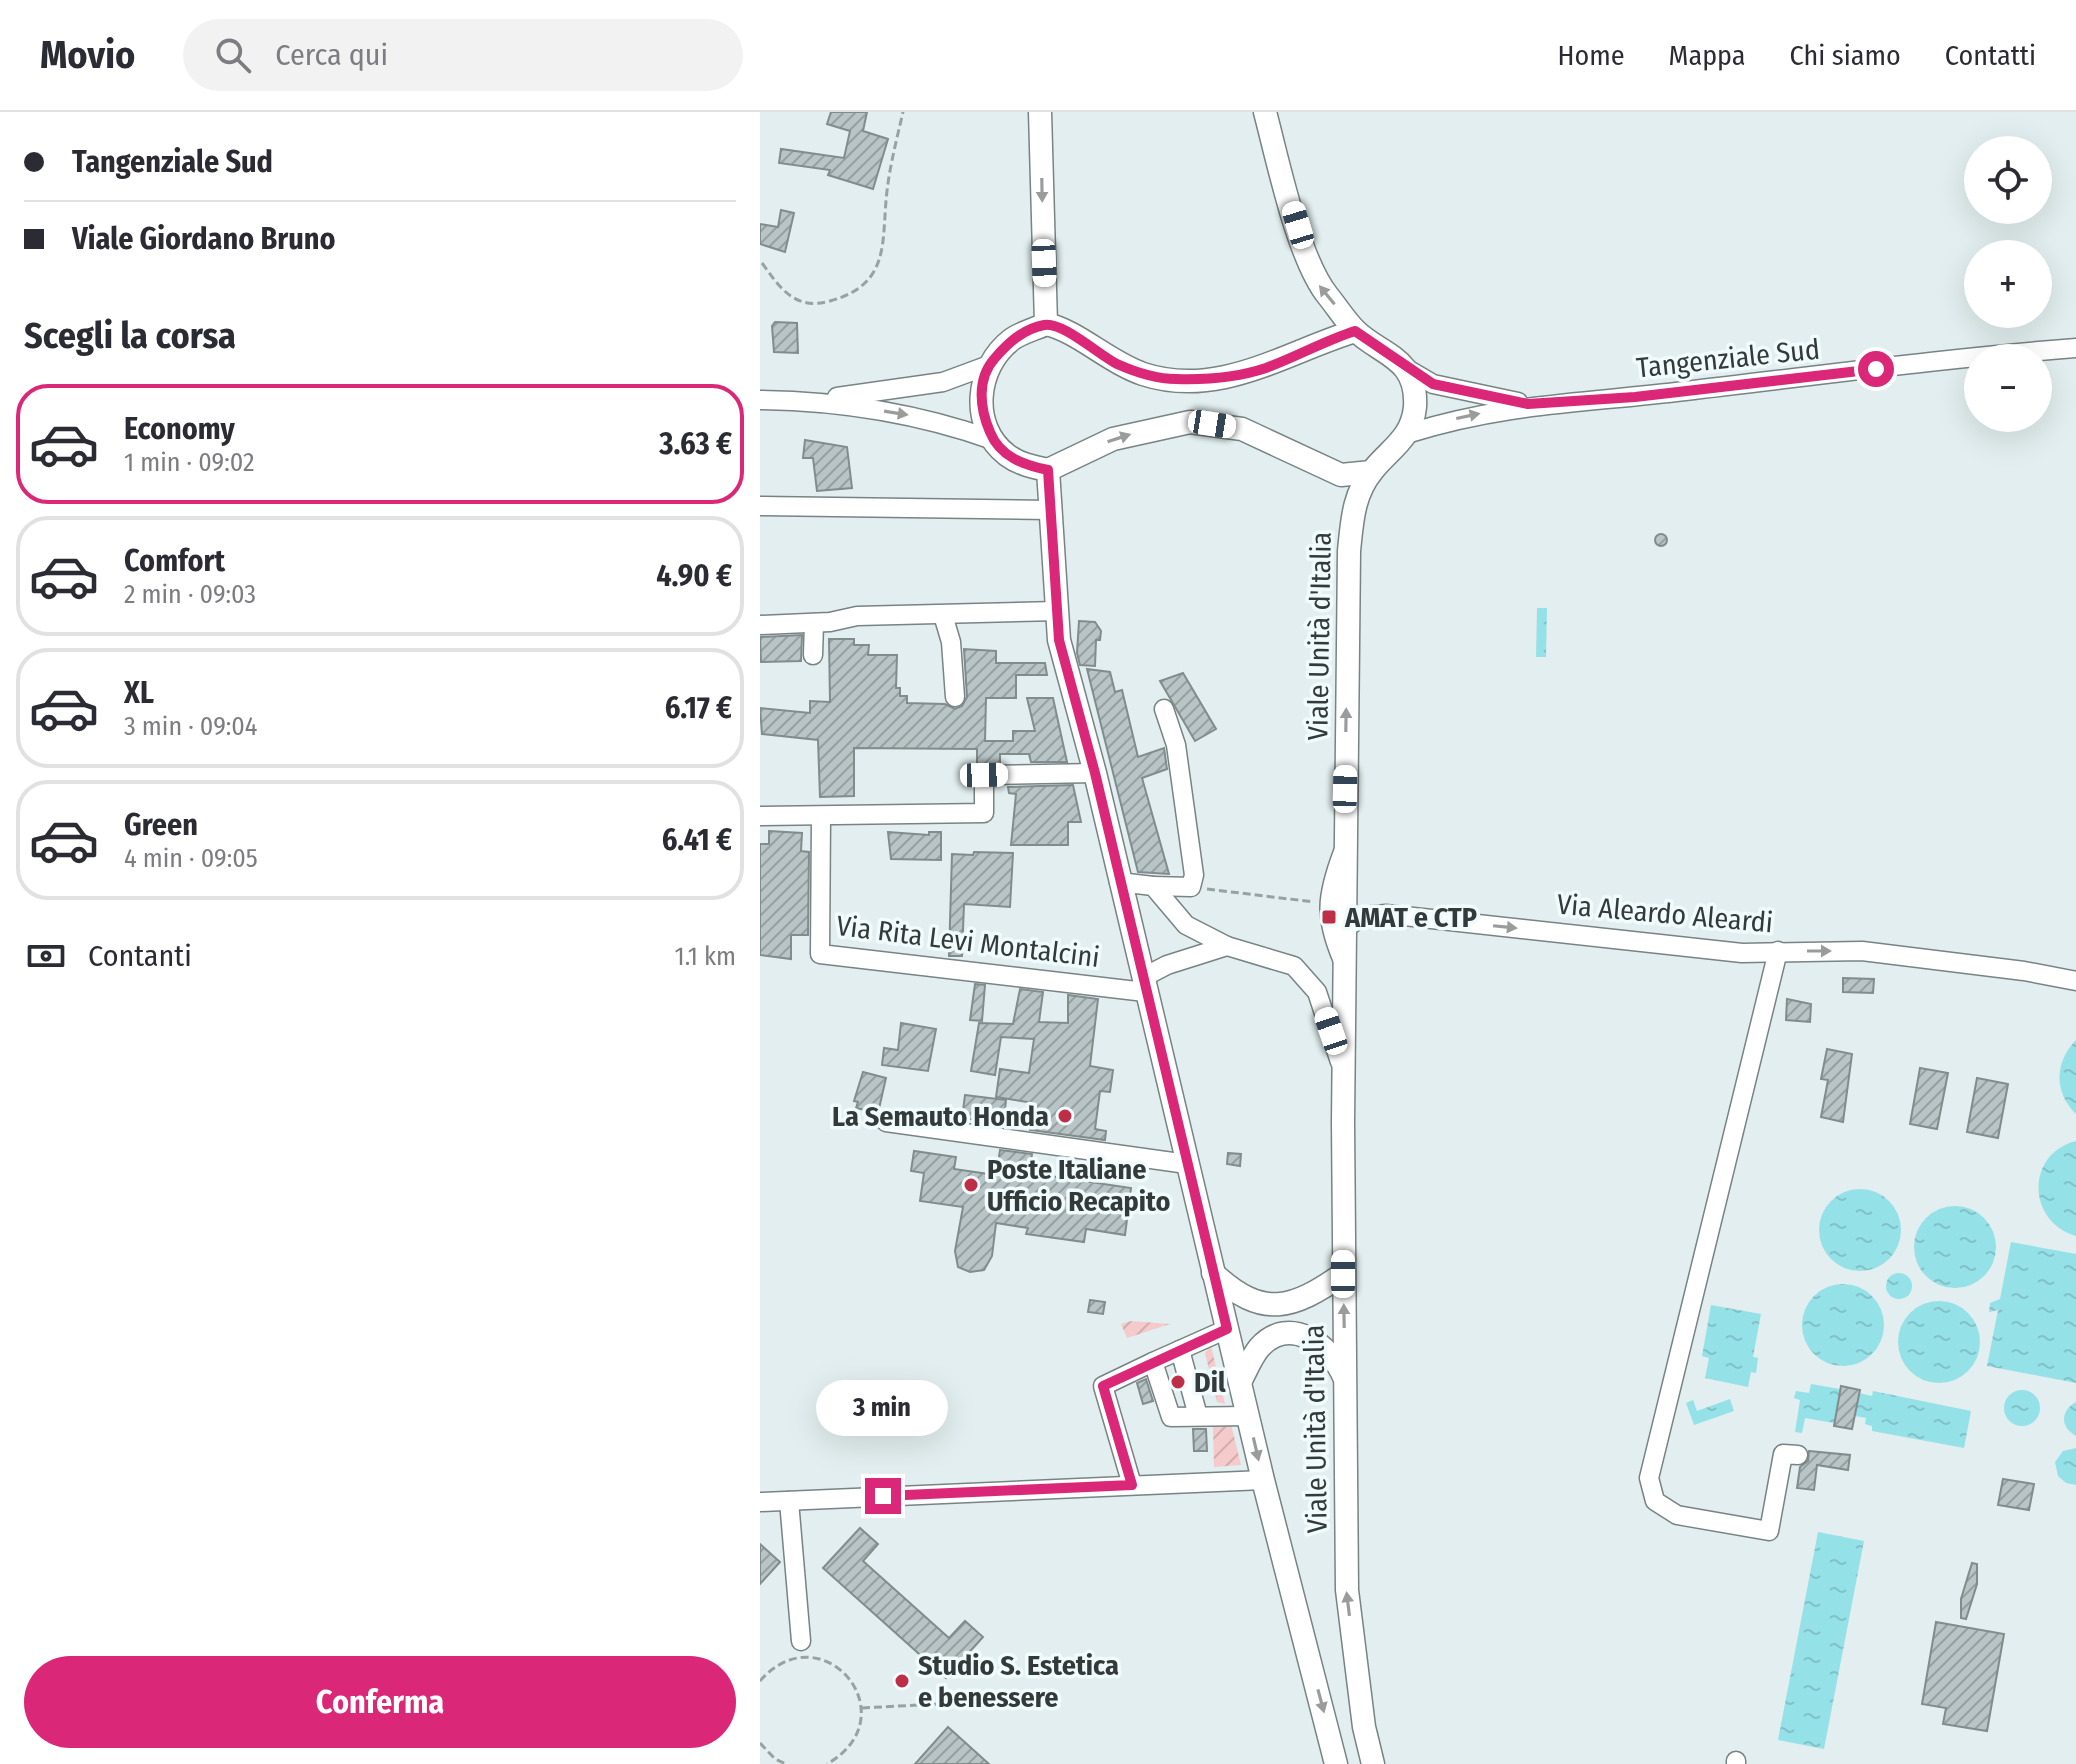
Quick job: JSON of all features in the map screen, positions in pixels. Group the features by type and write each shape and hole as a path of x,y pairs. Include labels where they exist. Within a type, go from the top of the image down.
{"main road":[{"path":"1040,112 1046,324"},
{"path":"1265,112 1318,283 1355,331 1387,350 1404,367 1413,387 1415,405 1410,433"},
{"path":"1355,331 1246,373 1218,379 1171,379 1145,375 1118,364 1063,328 1046,324 1012,339 989,365 982,387 981,412 993,440 1006,454 1025,465 1048,470 1113,439 1190,422 1242,429 1341,475 1371,472"},
{"name":"Viale Unità d'Italia","path":"1373,1764 1364,1727 1347,1590 1343,1274 1347,927 1344,848 1349,551 1353,507 1371,472 1410,433"},
{"name":"Viale Unità d'Italia","path":"1048,470 1040,510 1059,640 1095,773 1263,1480 1336,1764"},
{"path":"1213,1273 1241,1296 1266,1304 1289,1306 1320,1292 1343,1274"},
{"path":"1240,1382 1260,1347 1271,1339 1288,1335 1305,1335 1325,1346 1338,1361 1345,1378"}],"street":[{"name":"Tangenziale Sud","path":"1410,433 1462,417 1528,404 1635,397 2076,348"},
{"path":"760,400 819,400 943,382 989,365"},
{"name":"Tangenziale Sud","path":"1404,367 1433,384 1528,404"},
{"path":"819,400 935,419 993,440"},
{"path":"863,495 1010,497 1040,510"},
{"path":"760,506 1040,510"},
{"path":"760,625 814,623 857,616 1057,611"},
{"path":"943,615 951,642 955,697"},
{"path":"813,655 814,623"},
{"path":"1119,882 1191,887 1194,875 1187,807 1176,745 1164,709"},
{"path":"760,816 984,813 984,775 1095,773"},
{"name":"Via Rita Levi Montalcini","path":"821,817 820,954 1144,985"},
{"path":"1344,848 1329,889 1329,928 1346,967"},
{"path":"1153,886 1186,925 1227,946 1294,966 1317,992 1344,1076"},
{"name":"Via Aleardo Aleardi","path":"1347,927 1364,916 1386,914 1742,953 1862,951 2024,971 2076,981"},
{"path":"1144,985 1167,965 1227,946"},
{"path":"1778,951 1649,1478 1655,1501 1677,1515 1769,1531 1783,1454 1798,1455"},
{"path":"886,1122 1187,1164"},
{"path":"1132,1485 1103,1386 1227,1329"},
{"path":"1180,1350 1198,1416"},
{"path":"1153,1362 1171,1417 1248,1416"},
{"path":"760,1502 1263,1480"},
{"path":"789,1501 801,1641"}],"path":[{"path":"762,263 787,297 817,305 837,299 870,279 884,247 887,188 903,112"},
{"path":"1191,887 1329,904"},
{"path":"760,1681 785,1661 801,1657 819,1658 835,1665 848,1676 862,1708 860,1726 853,1742 827,1764"},
{"path":"862,1708 995,1701"},
{"path":"760,1743 775,1759 786,1764"}],"shaded area":[{"path":"1131,1321 1170,1324 1127,1338 1121,1324"},
{"path":"1211,1346 1225,1404 1217,1402 1205,1353"},
{"path":"1231,1424 1241,1465 1214,1467 1213,1426"}],"water":[{"path":"1537,608 1547,608 1546,657 1536,657"},
{"path":"2076,1040 2076,1114 2064,1097 2060,1077 2064,1058"},
{"path":"2076,1141 2076,1236 2048,1217 2038,1188 2048,1159 2059,1148"},
{"path":"1860,1189 1876,1192 1889,1201 1898,1214 1901,1230 1898,1246 1889,1259 1876,1268 1860,1271 1844,1268 1831,1259 1822,1246 1819,1230 1822,1214 1831,1201 1844,1192"},
{"path":"1955,1206 1971,1209 1984,1218 1993,1231 1996,1247 1993,1263 1984,1276 1971,1285 1955,1288 1939,1285 1926,1276 1917,1263 1914,1247 1917,1231 1926,1218 1939,1209"},
{"path":"2011,1242 2076,1254 2076,1383 1987,1366 1998,1310 1989,1312 1990,1303 2000,1299"},
{"path":"1899,1273 1908,1277 1912,1286 1908,1295 1899,1299 1890,1295 1886,1286 1890,1277"},
{"path":"1843,1284 1859,1287 1872,1296 1881,1309 1884,1325 1881,1341 1872,1354 1859,1363 1843,1366 1827,1363 1814,1354 1805,1341 1802,1325 1805,1309 1814,1296 1827,1287"},
{"path":"1939,1301 1955,1304 1968,1313 1977,1326 1980,1342 1977,1358 1968,1371 1955,1380 1939,1383 1923,1380 1910,1371 1901,1358 1898,1342 1901,1326 1910,1313 1923,1304"},
{"path":"1711,1305 1761,1314 1753,1357 1758,1358 1756,1373 1751,1372 1748,1387 1705,1378 1709,1358 1702,1356"},
{"path":"1811,1384 1840,1389 1834,1423 1805,1418 1802,1433 1795,1432 1800,1400 1794,1398 1796,1391 1809,1393"},
{"path":"2022,1390 2035,1395 2040,1408 2035,1421 2022,1426 2009,1421 2004,1408 2009,1395"},
{"path":"1873,1391 1971,1411 1964,1448 1872,1431 1872,1426 1865,1424 1866,1418 1855,1416 1859,1393 1872,1396"},
{"path":"1730,1399 1734,1411 1694,1425 1686,1403 1693,1400 1697,1411"},
{"path":"2076,1402 2076,1436 2067,1428 2064,1419 2067,1410"},
{"path":"2076,1448 2076,1485 2066,1483 2058,1476 2055,1462 2063,1451"},
{"path":"1818,1532 1864,1541 1824,1749 1778,1740"}],"building":[{"path":"831,112 867,112 863,131 888,139 873,189 828,175 830,170 779,163 781,149 844,158 850,131 827,124"},
{"path":"781,210 794,213 785,252 760,244 760,224 778,227"},
{"path":"775,322 797,323 798,353 774,352 772,326"},
{"path":"805,440 847,447 852,488 817,491 813,458 803,458"},
{"path":"1661,534 1667,540 1661,546 1655,540"},
{"path":"1079,621 1095,622 1101,631 1100,640 1096,640 1095,666 1080,665 1077,653"},
{"path":"802,635 801,661 761,662 760,637"},
{"path":"829,639 854,639 854,645 869,645 868,655 897,655 896,688 900,688 900,696 907,696 907,703 945,704 955,709 962,706 967,697 964,649 996,651 996,663 1045,663 1047,675 1016,675 1016,698 986,698 985,741 1013,741 1013,731 1035,731 1027,698 1053,698 1067,762 1031,762 1029,754 1000,754 1000,763 977,766 977,749 854,748 854,796 820,797 818,740 762,734 760,708 810,713 810,701 830,702"},
{"path":"1087,669 1110,672 1115,692 1122,690 1138,757 1164,748 1167,769 1142,778 1169,874 1138,872"},
{"path":"1183,673 1216,729 1195,741 1160,681"},
{"path":"1073,785 1081,822 1068,822 1068,845 1011,845 1016,794 1009,793 1008,787"},
{"path":"769,831 802,833 801,851 809,852 808,935 791,935 791,959 760,955 760,844 769,844"},
{"path":"888,832 929,835 929,832 941,832 941,860 891,859"},
{"path":"974,852 1013,853 1010,907 964,904 962,956 949,956 952,854 973,855"},
{"path":"1843,978 1874,979 1873,993 1843,992"},
{"path":"975,984 985,985 982,1021 970,1020"},
{"path":"1020,989 1043,992 1039,1022 1068,1023 1068,995 1098,999 1090,1066 1113,1070 1110,1092 1100,1091 1095,1129 1106,1131 1105,1140 1030,1130 1034,1103 996,1097 1000,1069 1029,1073 1034,1039 1001,1037 995,1075 971,1071 979,1023 1013,1024"},
{"path":"1787,999 1811,1004 1810,1022 1786,1020"},
{"path":"901,1023 936,1029 928,1071 882,1065 884,1048 898,1050"},
{"path":"1827,1049 1852,1054 1843,1122 1821,1117 1828,1080 1821,1079"},
{"path":"1920,1068 1948,1073 1937,1129 1910,1124"},
{"path":"863,1072 886,1078 878,1113 856,1108 858,1102 854,1101"},
{"path":"1977,1078 2008,1084 1998,1138 1967,1132"},
{"path":"965,1095 1006,1100 1004,1118 977,1115 976,1120 962,1118"},
{"path":"1000,1150 1032,1154 1029,1173 1131,1188 1125,1235 1086,1229 1084,1242 1026,1234 1028,1228 996,1223 992,1256 984,1270 970,1272 958,1267 955,1251 963,1207 920,1201 924,1173 911,1171 914,1151 956,1157 954,1169 996,1175"},
{"path":"1228,1153 1241,1154 1240,1166 1227,1164"},
{"path":"1090,1300 1105,1302 1103,1314 1088,1312"},
{"path":"1146,1379 1153,1401 1143,1404 1137,1383"},
{"path":"1841,1386 1860,1390 1852,1429 1834,1426"},
{"path":"1193,1429 1206,1429 1207,1451 1194,1451"},
{"path":"1809,1451 1850,1455 1848,1470 1817,1465 1814,1490 1797,1488 1800,1467 1808,1461"},
{"path":"2003,1479 2034,1484 2029,1510 1998,1505"},
{"path":"860,1528 878,1544 863,1561 949,1638 965,1621 983,1637 946,1678 823,1568"},
{"path":"760,1544 780,1562 760,1584"},
{"path":"1972,1563 1977,1564 1977,1584 1966,1619 1961,1618 1961,1599"},
{"path":"1936,1622 2004,1634 1987,1731 1943,1724 1946,1708 1922,1704"},
{"path":"948,1727 989,1764 915,1764"}],"place":[{"name":"AMAT e CTP","path":"1329,917"},
{"name":"La Semauto Honda","path":"1065,1116"},
{"name":"Poste Italiane Ufficio Recapito","path":"971,1185"},
{"name":"Dil","path":"1178,1382"},
{"name":"Studio S. Estetica e benessere","path":"902,1681"}],"route":[{"path":"883,1496 1132,1485 1103,1386 1227,1329 1095,773 1059,640 1048,470 1025,465 1006,454 993,440 981,412 982,387 989,365 1012,339 1046,324 1063,328 1118,364 1145,375 1171,379 1218,379 1246,373 1355,331 1433,384 1528,404 1635,397 1876,369"}]}
